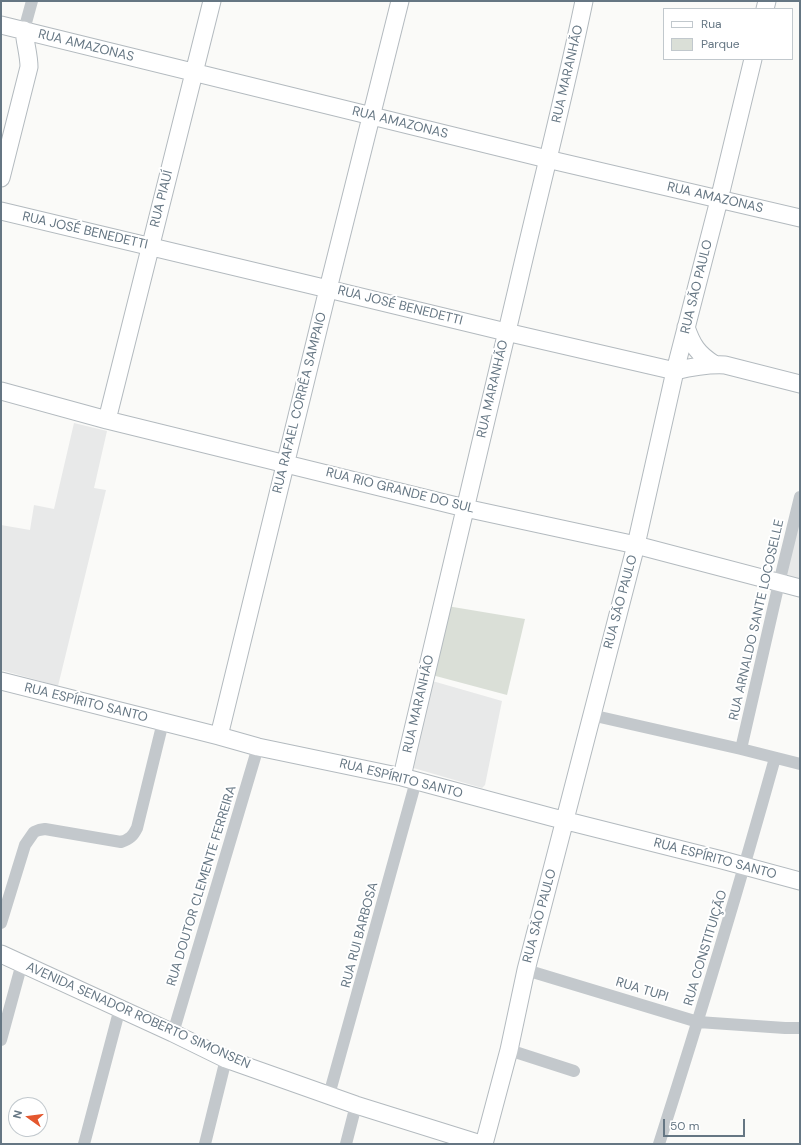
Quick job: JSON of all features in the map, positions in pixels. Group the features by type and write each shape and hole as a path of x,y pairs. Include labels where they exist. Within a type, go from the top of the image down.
{"street":[{"path":"1,178 29,67 29,56 24,30 32,1"},
{"name":"RUA PIAUÍ","path":"107,420 212,1"},
{"name":"RUA RAFAEL CORRÊA SAMPAIO","path":"219,736 400,1"},
{"name":"RUA MARANHÃO","path":"409,779 407,755 506,332 570,68 584,1"},
{"name":"RUA AMAZONAS","path":"1,25 548,159 800,218"},
{"name":"RUA SÃO PAULO","path":"482,1144 509,1050 526,970 636,545 675,371 719,200 753,60"},
{"name":"RUA JOSÉ BENEDETTI","path":"1,211 675,371 700,365 725,365 800,384"},
{"path":"686,327 690,339 696,349 704,358 714,364"},
{"name":"RUA RIO GRANDE DO SUL","path":"1,391 107,420 465,508 636,545 800,588"},
{"name":"RUA ARNALDO SANTE LOCOSELLE","path":"741,749 800,497"},
{"name":"RUA ESPÍRITO SANTO","path":"1,681 258,746 409,779 800,881"},
{"path":"591,715 800,764"},
{"path":"1,923 25,845 34,832 45,829 122,842 134,835 163,722"},
{"name":"RUA DOUTOR CLEMENTE FERREIRA","path":"173,1033 258,746"},
{"name":"RUA CONSTITUIÇÃO","path":"659,1144 698,1022 745,866 775,758"},
{"name":"RUA RUI BARBOSA","path":"329,1095 409,779"},
{"name":"AVENIDA SENADOR ROBERTO SIMONSEN","path":"1,954 120,1008 226,1059 356,1105 482,1144"},
{"path":"1,1040 22,963"},
{"name":"RUA TUPI","path":"526,970 698,1022 800,1028"},
{"path":"84,1144 120,1008"},
{"path":"509,1050 574,1071"},
{"path":"205,1144 226,1059"},
{"path":"346,1144 356,1105"}],"shaded area":[{"path":"74,423 107,431 94,488 106,490 58,686 1,670 1,525 30,530 34,505 54,509"},
{"path":"800,512 800,580 784,576"},
{"path":"429,680 502,701 485,785 482,788 410,767"}],"green space":[{"path":"447,606 525,619 507,695 432,675"}]}
